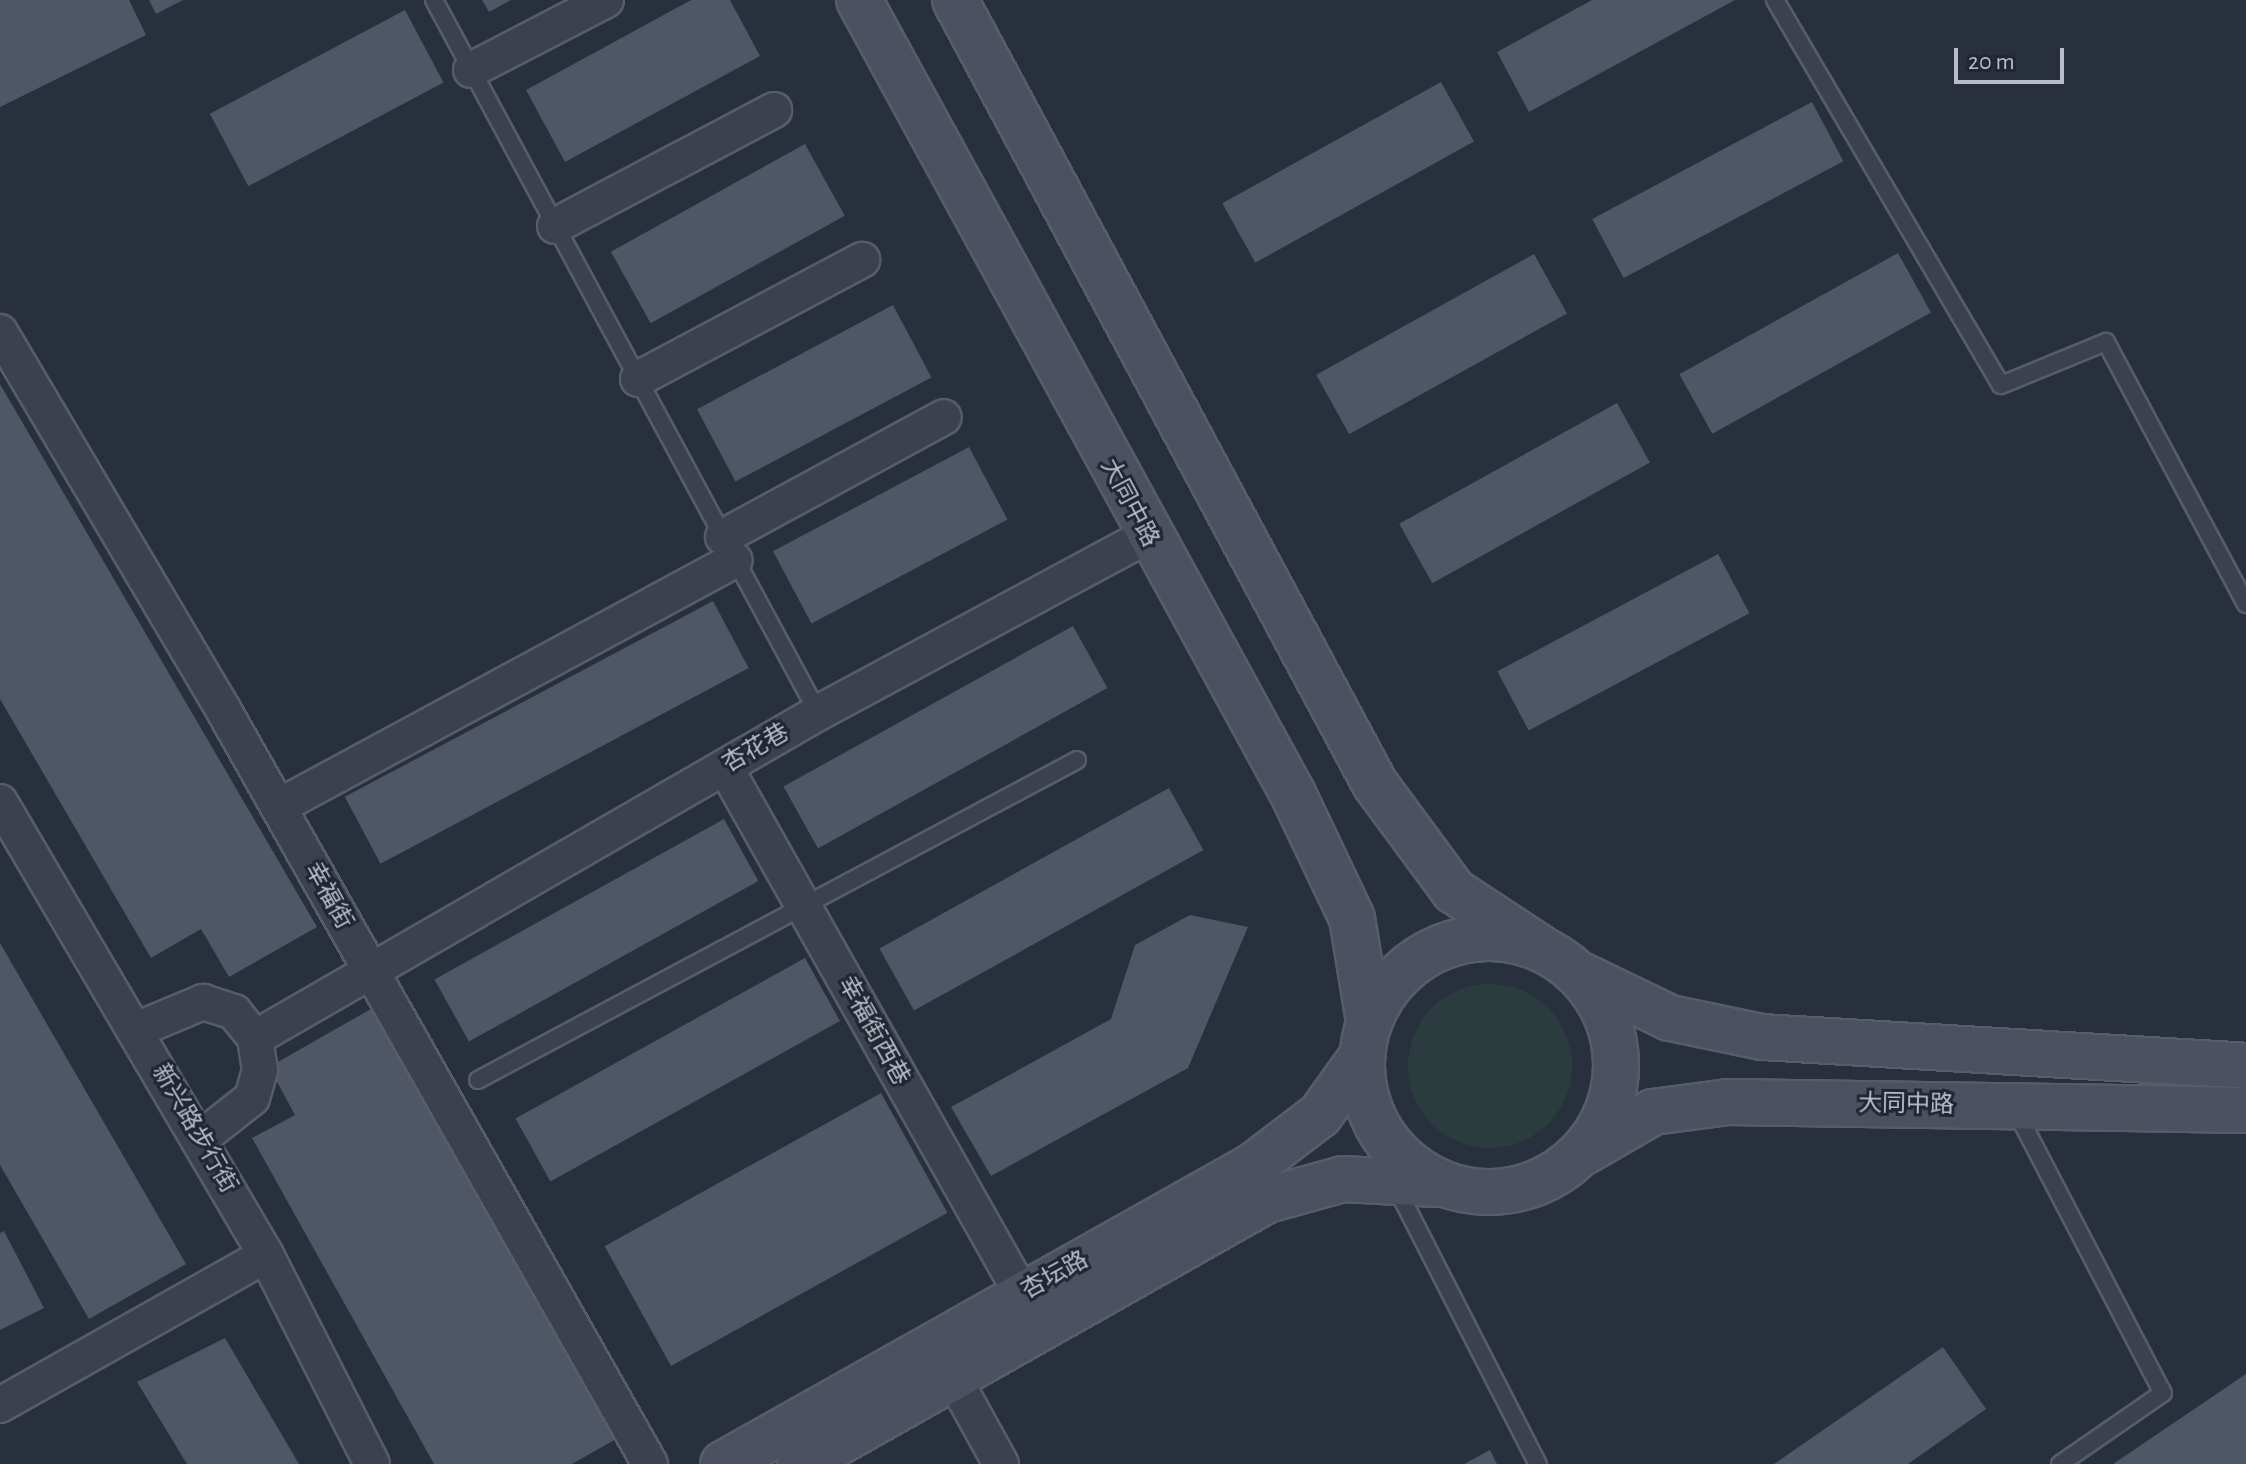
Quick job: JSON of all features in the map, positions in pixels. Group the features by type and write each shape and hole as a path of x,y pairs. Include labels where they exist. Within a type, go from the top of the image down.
{"main road":[{"name":"大同中路","path":"859,0 1147,536 1293,794 1352,918 1364,1037"},
{"path":"955,0 1375,784 1454,891 1579,974 1670,1018 1762,1037 2246,1066"},
{"path":"1542,949 1512,939 1436,949 1399,975 1364,1037 1366,1102 1399,1155 1450,1186 1486,1193 1531,1186 1578,1155 1602,1124 1617,1054 1605,1010 1579,974"},
{"name":"杏坛路","path":"723,1464 1253,1166 1320,1115 1364,1037"},
{"name":"大同中路","path":"1578,1155 1653,1112 1728,1102 2246,1110"},
{"name":"杏坛路","path":"800,1464 1267,1200 1343,1179 1390,1176 1450,1186"}],"street":[{"path":"471,70 606,0"},
{"path":"555,226 774,110"},
{"path":"638,379 862,260"},
{"name":"幸福街","path":"3,343 278,807 650,1464"},
{"path":"278,807 729,548 944,417"},
{"name":"杏花巷","path":"255,1038 369,967 818,713 1147,536"},
{"name":"幸福街西巷","path":"725,767 1022,1294"},
{"name":"新兴路步行街","path":"0,802 266,1255 372,1464"},
{"path":"136,1030 203,1002 234,1012 255,1038 260,1070 252,1098 200,1139"},
{"path":"0,1405 266,1255"},
{"path":"953,1377 1001,1464"}],"lane":[{"path":"434,0 818,713"},
{"path":"1775,0 2001,385 2106,342 2246,604"},
{"path":"478,1080 1077,760"},
{"path":"2013,1106 2163,1393 2060,1464"},
{"path":"1390,1176 1538,1464"}],"shaded area":[{"path":"1490,984 1521,990 1548,1008 1566,1035 1572,1066 1566,1097 1548,1124 1521,1142 1490,1148 1459,1142 1432,1124 1414,1097 1408,1066 1414,1035 1432,1008 1459,990"}],"building":[{"path":"0,0 129,0 146,35 0,107"},
{"path":"149,0 183,0 156,14"},
{"path":"482,0 511,0 489,12"},
{"path":"691,0 730,0 760,56 565,162 526,90"},
{"path":"1592,0 1735,0 1529,112 1497,52"},
{"path":"405,10 443,82 248,186 210,114"},
{"path":"1441,82 1474,141 1255,263 1222,203"},
{"path":"1812,102 1843,161 1624,278 1592,219"},
{"path":"805,144 845,216 651,323 611,252"},
{"path":"1898,253 1931,312 1712,434 1679,374"},
{"path":"1534,254 1567,313 1349,434 1316,375"},
{"path":"893,305 931,377 735,482 697,409"},
{"path":"0,384 317,927 229,977 201,929 151,958 0,699"},
{"path":"1617,403 1650,462 1432,583 1399,524"},
{"path":"969,447 1007,519 811,624 773,551"},
{"path":"1718,554 1749,613 1529,731 1497,671"},
{"path":"713,601 749,668 380,864 345,797"},
{"path":"1073,626 1107,688 818,849 784,786"},
{"path":"1169,788 1203,850 914,1011 880,948"},
{"path":"724,819 758,881 469,1042 435,979"},
{"path":"1190,915 1248,927 1188,1068 991,1176 951,1107 1111,1019 1135,945"},
{"path":"0,943 186,1264 89,1319 0,1165"},
{"path":"805,958 840,1021 550,1181 516,1118"},
{"path":"378,1005 625,1434 572,1464 434,1464 252,1138 295,1115 269,1067"},
{"path":"881,1093 947,1213 671,1366 605,1246"},
{"path":"4,1231 44,1308 0,1330 0,1233"},
{"path":"225,1338 299,1464 187,1464 137,1382"},
{"path":"1943,1347 1986,1409 1908,1464 1774,1464"},
{"path":"2246,1374 2246,1464 2113,1464"},
{"path":"1490,1450 1497,1464 1464,1464"}]}
